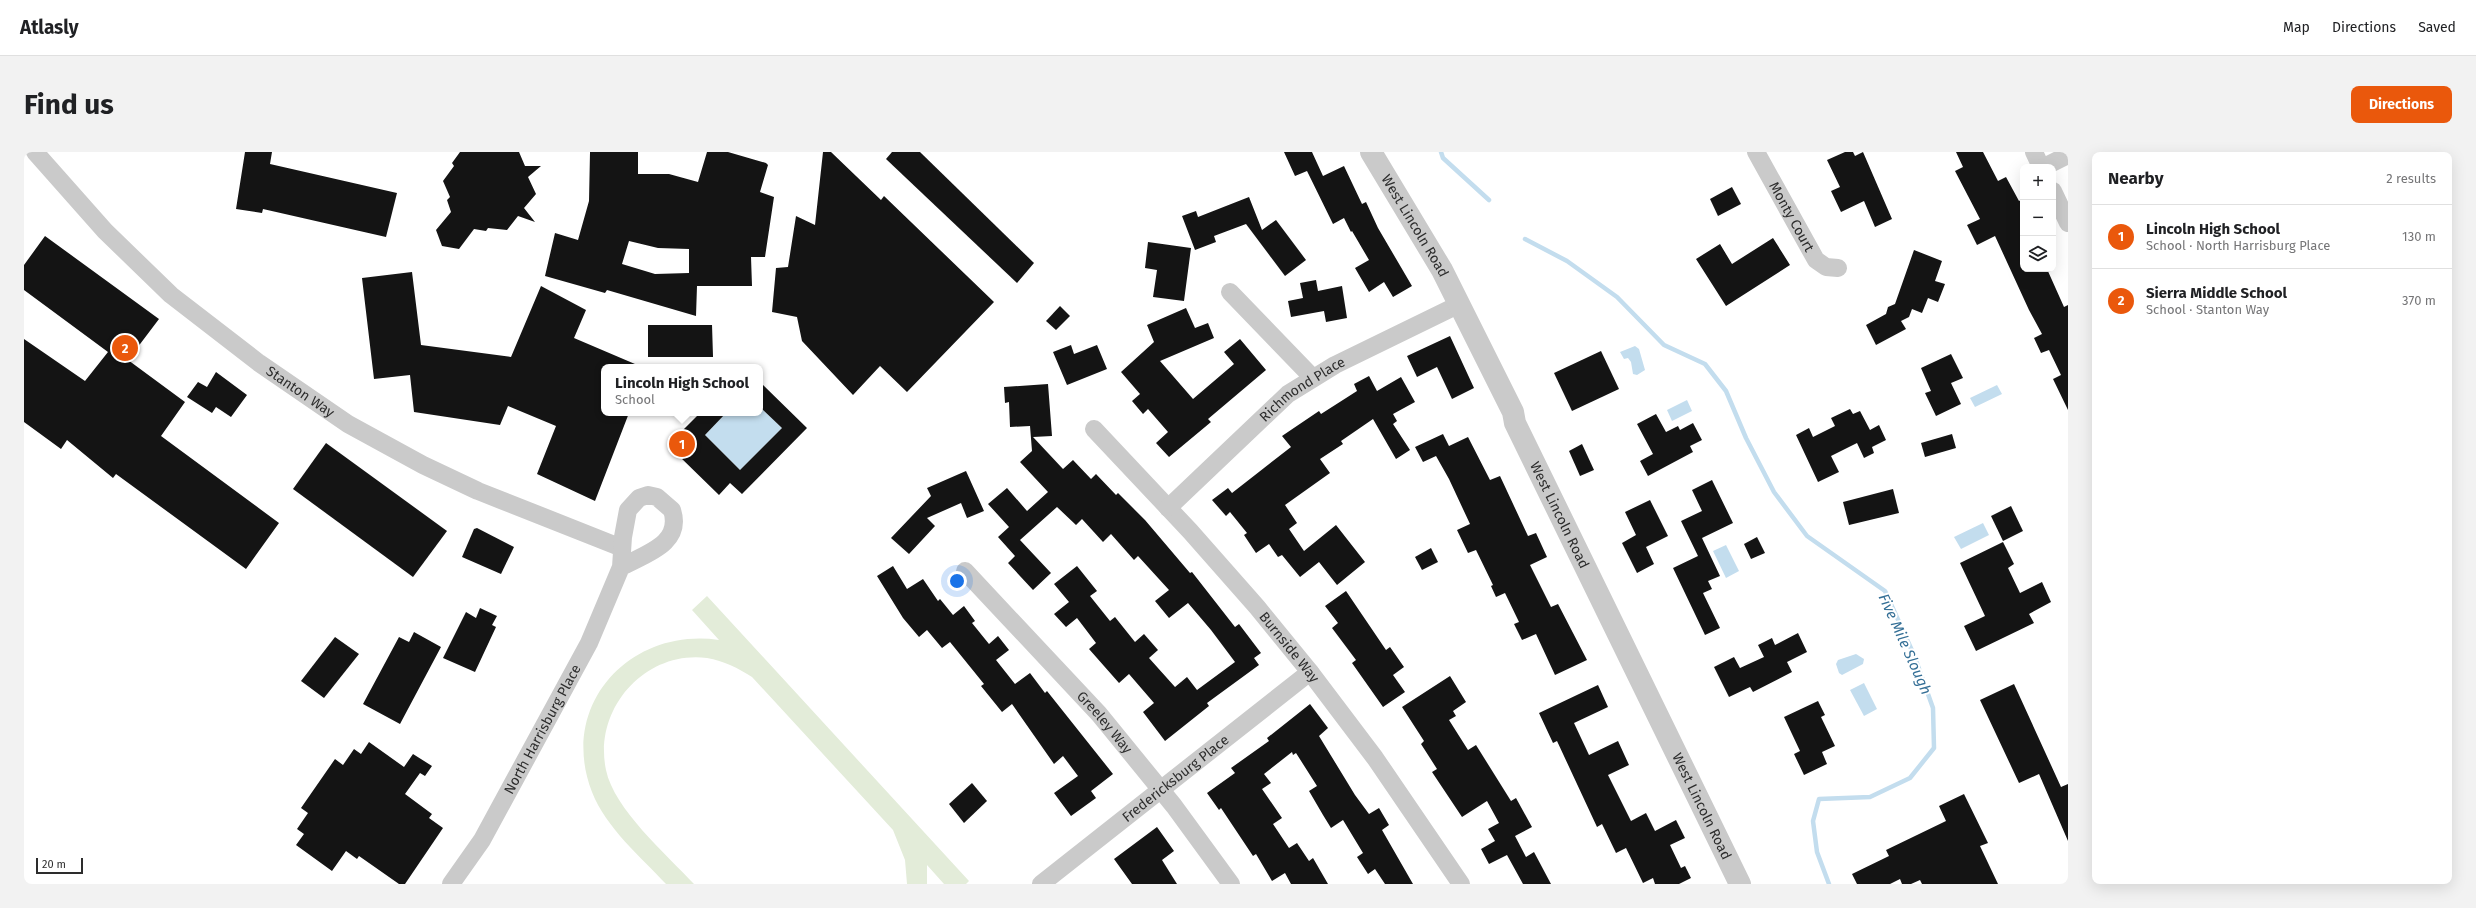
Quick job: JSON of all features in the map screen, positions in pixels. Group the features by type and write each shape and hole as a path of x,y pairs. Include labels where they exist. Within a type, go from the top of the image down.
{"street":[{"name":"Stanton Way","path":"35,152 105,231 171,295 227,340 348,424 423,465 478,491 622,548"},
{"name":"West Lincoln Road","path":"1371,152 1442,270 1460,304 1513,412 1515,423 1576,550 1740,884"},
{"name":"Monty Court","path":"1756,152 1816,260 1826,267 1838,268"},
{"path":"2034,152 2041,164"},
{"path":"2050,164 2068,156"},
{"path":"2056,197 2068,223"},
{"path":"1230,292 1313,378"},
{"name":"Richmond Place","path":"1168,508 1288,394 1335,364 1460,304"},
{"name":"Burnside Way","path":"1094,429 1252,601 1310,672 1375,758 1461,884"},
{"name":"North Harrisburg Place","path":"451,884 482,840 538,740 589,643 621,567 622,548 628,510 639,498 648,495 656,497 672,510 675,525 666,543 621,567"},
{"name":"Greeley Way","path":"965,572 1099,714 1160,789 1231,884"},
{"name":"Fredericksburg Place","path":"1041,884 1310,672"}],"green space":[{"path":"707,596 969,881 966,884 944,884 927,865 927,884 907,884 905,860 893,830 752,677 731,665 707,658 684,658 663,664 644,674 628,688 616,706 608,726 604,747 606,770 611,785 619,800 642,830 694,884 666,884 615,830 598,805 592,792 584,760 585,730 594,702 609,678 631,659 657,646 687,639 719,640 692,610"}],"water":[{"path":"1635,346 1639,349 1645,370 1637,375 1633,374 1631,362 1628,358 1624,359 1620,352"},
{"path":"1997,385 2002,394 1975,407 1970,398"},
{"path":"1687,400 1692,411 1672,421 1667,410"},
{"path":"763,410 782,428 740,470 705,435 723,416 763,416"},
{"path":"1983,523 1989,535 1961,549 1954,537"},
{"path":"1726,545 1739,571 1726,578 1713,551"},
{"path":"1856,654 1864,659 1863,664 1842,675 1839,673 1836,664 1838,660"},
{"path":"1864,683 1877,709 1864,716 1850,690"}],"building":[{"path":"245,152 272,152 270,164 397,193 386,237 263,209 262,213 236,209"},
{"path":"460,152 519,152 525,166 541,166 528,177 536,194 524,208 535,222 518,216 507,230 488,228 486,231 474,229 459,249 442,246 436,230 451,212 447,200 450,197 443,181 454,166 452,163"},
{"path":"590,152 638,152 638,174 669,174 698,182 707,152 728,152 766,163 768,165 760,192 774,197 765,257 751,257 752,286 697,286 696,316 607,290 605,293 545,276 555,233 578,240 589,201","holes":["629,241 658,248 689,249 689,273 655,274 622,264"]},
{"path":"823,152 831,152 881,200 884,196 994,302 907,392 880,366 853,395 802,341 797,317 772,312 776,268 788,267 796,216 815,225"},
{"path":"892,152 920,152 1034,263 1017,283 886,159"},
{"path":"1284,152 1312,152 1323,176 1344,166 1362,204 1366,202 1378,228 1412,286 1393,297 1384,282 1369,292 1355,268 1369,260 1352,231 1351,232 1344,218 1333,224 1307,171 1295,176"},
{"path":"1845,152 1853,152 1855,156 1863,152 1892,219 1875,227 1864,201 1841,212 1831,191 1840,187 1827,160"},
{"path":"1956,152 1983,152 1998,181 2006,177 2020,200 2020,272 2048,272 2064,307 2068,305 2068,410 2053,379 2061,375 2049,350 2041,353 2034,338 2042,334 2029,310 1995,236 1977,245 1967,225 1980,219 1955,171 1963,167"},
{"path":"1732,187 1741,204 1718,216 1710,199"},
{"path":"1249,197 1262,230 1276,220 1306,260 1285,276 1246,224 1214,236 1216,242 1195,250 1182,216 1196,211 1198,217"},
{"path":"45,236 159,319 128,360 185,402 161,436 279,523 246,569 116,474 113,478 67,440 61,449 24,422 24,339 85,381 108,352 24,290 24,265"},
{"path":"1773,238 1790,265 1726,306 1696,259 1720,244 1732,264"},
{"path":"1148,242 1191,248 1184,301 1153,297 1157,270 1145,268"},
{"path":"1914,250 1942,261 1935,281 1945,284 1938,302 1928,298 1922,313 1912,309 1909,317 1901,321 1906,329 1876,345 1866,325 1886,314 1888,307 1895,304"},
{"path":"412,272 421,345 511,357 541,286 586,310 574,338 635,364 601,364 601,416 628,416 595,501 537,474 556,426 508,406 500,425 414,412 410,375 374,379 362,278"},
{"path":"1316,280 1318,291 1342,286 1347,318 1326,322 1324,311 1291,317 1288,301 1303,298 1300,283"},
{"path":"1060,306 1070,316 1056,330 1046,321"},
{"path":"1186,308 1195,328 1208,323 1214,338 1160,361 1193,399 1234,364 1224,352 1240,339 1266,370 1208,419 1211,422 1169,457 1156,443 1168,432 1148,409 1143,414 1132,401 1140,394 1121,372 1154,342 1147,325"},
{"path":"648,325 712,325 713,357 648,357"},
{"path":"1450,336 1474,388 1452,399 1437,367 1417,377 1407,356"},
{"path":"1071,345 1074,354 1097,345 1107,369 1067,385 1053,352"},
{"path":"1601,351 1619,389 1572,411 1554,373"},
{"path":"1951,354 1963,378 1951,383 1961,404 1936,416 1925,393 1931,391 1921,368"},
{"path":"216,372 247,395 231,417 216,407 212,413 187,397 198,382 207,387"},
{"path":"1369,376 1377,391 1401,377 1415,402 1393,414 1397,421 1393,424 1410,450 1396,459 1373,419 1341,441 1343,444 1320,459 1330,473 1285,505 1297,523 1289,529 1304,551 1336,525 1365,562 1337,585 1319,562 1300,577 1282,555 1278,557 1269,544 1256,553 1244,535 1247,533 1230,512 1226,516 1212,500 1228,488 1232,493 1291,447 1282,436 1319,411 1321,414 1357,391 1354,384"},
{"path":"1048,384 1052,436 1033,437 1063,469 1073,460 1091,479 1096,474 1116,495 1118,493 1145,520 1190,573 1192,572 1235,627 1239,624 1261,653 1254,658 1259,665 1207,703 1209,706 1165,741 1143,712 1154,703 1129,674 1119,683 1089,649 1096,643 1077,618 1066,627 1054,614 1069,602 1054,584 1077,566 1097,591 1090,596 1110,621 1115,617 1135,642 1144,634 1158,650 1149,658 1175,687 1187,677 1197,690 1235,662 1211,630 1188,603 1169,618 1155,601 1169,590 1138,556 1134,560 1111,534 1103,542 1082,519 1076,525 1057,507 1020,540 1051,573 1033,590 1008,563 1015,556 998,537 1009,527 988,504 1007,488 1027,511 1048,492 1020,462 1032,451 1030,426 1010,427 1009,402 1005,403 1004,387"},
{"path":"763,385 807,428 742,494 730,483 719,495 679,456 691,443 680,433 697,416 723,416 705,435 740,470 782,428 763,410"},
{"path":"1850,409 1853,414 1860,411 1870,430 1879,425 1886,440 1872,447 1874,453 1864,458 1857,443 1831,456 1839,472 1818,482 1796,435 1809,428 1813,437 1835,426 1831,418"},
{"path":"1656,414 1666,432 1678,426 1680,430 1693,423 1702,440 1690,446 1693,452 1648,476 1640,461 1653,454 1637,424"},
{"path":"1443,434 1449,446 1468,437 1490,480 1500,476 1528,536 1536,533 1547,557 1530,565 1551,607 1558,604 1587,660 1555,675 1536,634 1522,640 1514,624 1519,622 1505,593 1496,597 1491,586 1493,585 1476,550 1468,553 1457,530 1470,524 1449,479 1436,456 1423,462 1415,447"},
{"path":"1952,434 1956,448 1925,457 1921,443"},
{"path":"326,443 447,531 413,577 293,489"},
{"path":"1582,444 1594,470 1580,476 1569,451"},
{"path":"966,471 984,511 967,518 961,503 927,518 935,526 909,554 891,538 931,496 927,488"},
{"path":"1712,480 1733,523 1702,538 1720,576 1708,581 1712,589 1703,593 1720,628 1705,635 1673,568 1698,556 1681,521 1702,511 1692,490"},
{"path":"1893,489 1899,513 1849,525 1843,502"},
{"path":"1650,500 1668,536 1646,547 1654,564 1637,573 1622,543 1636,535 1625,512"},
{"path":"2011,506 2023,531 2003,541 1991,516"},
{"path":"477,528 514,547 501,574 462,557 474,529"},
{"path":"1757,537 1765,553 1751,559 1744,544"},
{"path":"2003,542 2014,564 2008,568 2020,593 2042,582 2051,602 2029,614 2034,623 1976,651 1964,626 1985,616 1960,563"},
{"path":"1431,548 1438,562 1422,570 1415,557"},
{"path":"893,566 907,589 923,579 938,601 940,599 953,615 964,606 975,621 972,623 989,644 998,636 1009,650 996,660 1015,684 1030,673 1045,693 1047,691 1113,774 1091,791 1096,798 1071,816 1054,793 1078,776 1063,756 1054,764 1012,704 1002,712 981,686 984,684 950,642 942,648 927,630 919,637 903,618 877,576"},
{"path":"1346,591 1386,650 1390,647 1404,667 1393,675 1405,692 1383,707 1352,663 1356,660 1332,628 1338,623 1325,606"},
{"path":"480,608 497,616 492,625 496,627 475,672 443,658 466,612 476,618"},
{"path":"414,632 441,647 400,724 363,704 399,637 409,642"},
{"path":"1798,633 1807,652 1787,662 1792,672 1753,692 1750,687 1729,697 1714,667 1734,657 1740,668 1764,657 1758,645 1772,638 1775,645"},
{"path":"335,637 359,654 324,698 301,681"},
{"path":"1450,676 1466,702 1453,711 1456,716 1449,720 1468,750 1476,745 1511,801 1516,798 1532,827 1515,836 1526,857 1534,852 1551,884 1523,884 1507,855 1489,864 1481,849 1495,841 1488,829 1499,823 1487,801 1462,817 1432,772 1437,769 1421,744 1424,741 1402,707"},
{"path":"2014,684 2061,787 2068,784 2068,841 2039,774 2019,783 1980,700"},
{"path":"1598,685 1608,707 1574,723 1589,755 1618,741 1629,765 1608,775 1631,821 1646,813 1655,831 1676,820 1685,838 1670,845 1681,868 1685,866 1691,878 1679,884 1655,884 1653,878 1643,883 1626,848 1616,853 1602,824 1597,827 1557,741 1553,743 1539,713"},
{"path":"1818,701 1825,715 1821,717 1835,746 1822,752 1827,764 1804,775 1794,754 1800,751 1784,717"},
{"path":"1310,704 1328,728 1319,736 1355,795 1369,814 1379,808 1389,825 1382,830 1413,884 1385,884 1375,869 1368,874 1357,857 1363,853 1343,820 1331,828 1323,815 1309,791 1317,786 1296,753 1293,755 1292,752 1264,774 1271,783 1262,789 1282,818 1273,824 1289,848 1297,843 1309,861 1313,858 1328,884 1291,884 1285,873 1272,881 1256,854 1253,856 1221,808 1219,810 1207,793 1235,773 1231,768 1269,741 1267,738"},
{"path":"369,742 404,767 413,754 432,766 425,776 420,773 405,794 432,814 429,818 443,828 405,884 399,884 359,856 357,859 346,851 332,871 296,845 304,834 297,829 308,813 301,808 335,759 343,765 354,749 361,754"},
{"path":"972,783 987,801 964,823 949,804"},
{"path":"1964,794 1988,843 1980,846 1998,884 1922,884 1920,880 1911,884 1902,884 1900,879 1890,884 1857,884 1852,874 1889,856 1886,850 1946,821 1939,806"},
{"path":"1157,827 1174,851 1162,860 1177,884 1132,884 1114,859"}],"waterway":[{"name":"Five Mile Slough","path":"1441,152 1443,158 1489,200"},
{"name":"Five Mile Slough","path":"1525,239 1567,261 1617,297 1664,345 1705,364 1726,391 1746,438 1774,492 1807,536 1885,591 1914,655 1933,708 1934,748 1910,778 1870,797 1819,799 1813,821 1817,852 1829,884"}],"place":[{"name":"Sierra Middle School","path":"125,348"},
{"name":"Lincoln High School","path":"682,444"}]}
